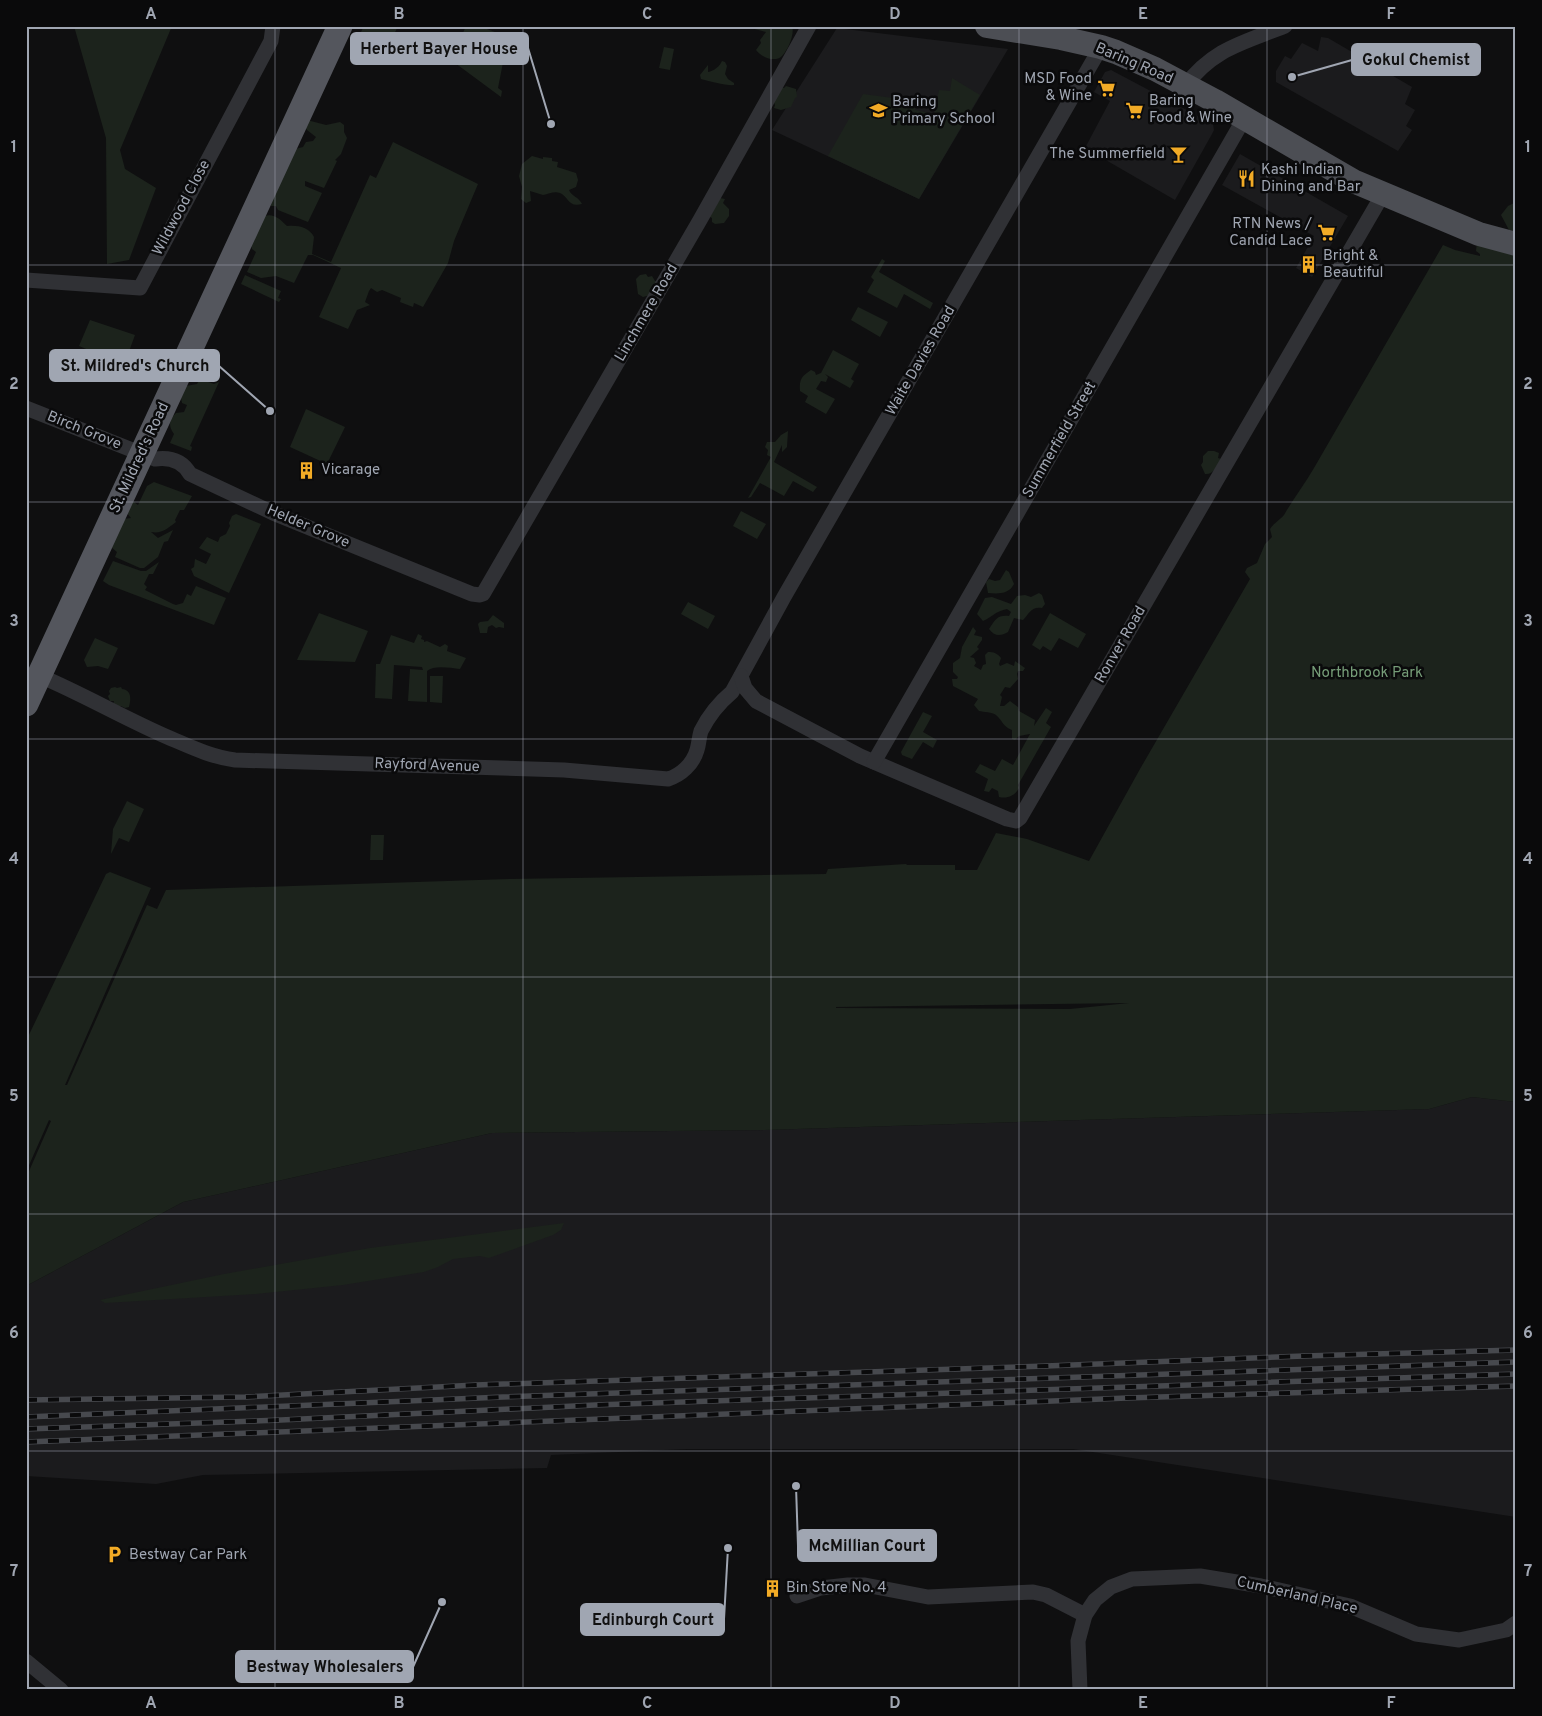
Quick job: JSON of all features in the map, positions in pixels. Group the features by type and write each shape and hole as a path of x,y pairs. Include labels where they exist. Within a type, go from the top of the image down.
{"highway":[{"name":"St. Mildred's Road","path":"26,704 222,282 331,37 340,26"}],"main road":[{"name":"Baring Road","path":"986,26 1061,38 1101,47 1155,69 1245,117 1323,164 1382,194 1479,234 1516,244"}],"street":[{"name":"Wildwood Close","path":"26,280 140,288 271,41 273,26"},
{"name":"Linchmere Road","path":"480,595 487,590 810,26"},
{"path":"1186,86 1203,66 1219,53 1285,26"},
{"name":"Waite Davies Road","path":"742,676 745,666 788,589 1101,47"},
{"name":"Summerfield Street","path":"874,762 1245,117"},
{"name":"Ronver Road","path":"742,676 745,688 756,701 874,762 1007,819 1016,821 1020,818 1382,194"},
{"name":"Birch Grove","path":"26,408 142,454"},
{"name":"Helder Grove","path":"142,454 155,460 166,457 185,466 190,474 273,513 472,594 480,595"},
{"name":"Rayford Avenue","path":"40,676 69,688 156,732 205,754 234,760 564,770 668,779 679,776 688,766 697,753 701,732 722,700 732,692 742,676"},
{"name":"Cumberland Place","path":"1080,1690 1078,1641 1085,1615 1095,1600 1111,1587 1132,1579 1200,1576 1260,1586 1350,1606 1416,1634 1459,1640 1506,1630 1516,1623"},
{"path":"797,1596 821,1588 848,1585 873,1586 928,1597 1033,1592 1046,1595 1085,1615"},
{"path":"26,1660 60,1690"}],"shaded area":[{"name":"Baring Primary School","path":"837,28 1008,49 919,199 772,130"},
{"path":"1321,37 1328,38 1412,87 1405,104 1415,110 1406,126 1412,130 1398,151 1276,82 1276,71 1285,56 1291,59 1302,43 1318,51"},
{"path":"1111,70 1213,124 1214,130 1175,200 1085,148 1110,101 1094,92 1105,72"},
{"path":"1240,154 1348,216 1312,277 1296,268 1314,236 1222,185"},
{"path":"1472,1097 1516,1102 1516,1517 1073,1449 687,1449 551,1455 547,1468 203,1475 156,1484 26,1476 26,1286 183,1202 492,1133 765,1130 1429,1109"}],"green space":[{"path":"74,26 172,26 120,150 125,169 156,188 129,260 107,264 106,138"},
{"path":"364,26 398,26 389,45 361,32"},
{"path":"466,26 479,26 508,37 498,88 502,91 501,97 451,60"},
{"path":"737,26 792,26 793,33 789,46 782,56 772,59 765,57 756,50 766,32"},
{"path":"664,47 674,49 670,70 659,68"},
{"path":"722,61 727,66 725,74 734,85 701,79 700,75 708,65 708,72 720,65"},
{"path":"952,78 980,95 919,199 828,156 863,94 908,100 907,103 915,104 915,110 934,114 939,90 950,91"},
{"path":"786,86 796,89 797,97 791,107 781,110 774,108 773,100 781,87 784,88"},
{"path":"307,120 326,125 340,122 344,125 344,132 347,138 341,154 335,160 337,161 324,188 305,181 305,186 322,193 308,222 278,210 276,206 271,206 287,151 303,147 306,142 313,141 316,137 304,126"},
{"path":"393,142 478,184 454,241 448,263 423,307 414,303 413,307 400,302 401,298 382,290 377,292 371,288 365,302 370,305 357,310 348,329 319,317 341,268 313,255 308,255 294,283 276,276 261,278 247,272 256,252 252,249 251,244 264,216 268,215 277,217 287,226 299,226 309,231 314,237 312,254 331,262 370,175 376,178"},
{"path":"532,156 543,159 543,157 552,158 552,161 558,162 557,167 576,173 578,180 576,187 569,190 582,204 571,203 563,194 558,192 543,195 530,191 531,201 526,203 521,199 522,187 519,176 522,164"},
{"path":"720,198 725,199 723,203 729,209 729,216 724,223 715,224 712,222 712,218 708,216"},
{"path":"1516,202 1516,230 1513,231 1509,230 1501,215 1508,206"},
{"name":"Northbrook Park","path":"1477,242 1516,243 1516,1102 1472,1097 1429,1109 765,1130 492,1133 183,1202 26,1286 26,1178 51,1121 49,1120 26,1172 26,1041 106,874 110,872 151,888 65,1085 67,1085 147,905 157,909 166,890 509,879 826,874 828,869 906,864 955,865 955,870 977,870 996,833 1027,839 1089,861 1250,579 1245,572 1247,568 1257,563 1265,544 1272,537 1270,529 1284,515 1310,474 1443,245 1480,256 1476,251","holes":["1129,1003 1070,1009 836,1008 836,1007"]},
{"path":"882,259 885,261 879,272 933,303 930,309 904,294 897,308 867,292 874,280 871,277"},
{"path":"646,274 648,277 652,276 657,281 650,295 643,297 638,294 636,279 640,275"},
{"path":"245,275 281,291 278,298 281,299 279,302 241,284"},
{"path":"858,307 888,322 880,337 851,320"},
{"path":"90,320 135,335 124,365 79,346"},
{"path":"833,350 859,364 851,379 854,381 850,388 825,374 828,377 826,382 821,381 816,389 835,399 826,414 805,402 808,396 800,391 800,384 803,376 811,370 816,375 821,373"},
{"path":"200,379 214,384 219,382 190,446 192,447 191,451 170,443 174,434 170,423 176,413 184,412 187,405 182,403 181,398 186,386 197,384"},
{"path":"306,409 345,427 327,464 290,447"},
{"path":"788,431 787,447 782,452 782,445 774,462 817,487 813,492 793,481 784,496 760,483 751,497 748,498 771,457 767,455 768,450 765,447 767,442 775,442"},
{"path":"1208,451 1219,453 1218,458 1221,459 1213,472 1205,474 1201,465 1203,456"},
{"path":"154,482 192,496 184,510 180,510 175,520 176,522 162,531 151,532 158,538 173,530 168,541 164,542 158,557 144,568 140,568 115,557 117,552 111,547 123,519 131,518 127,513 131,500 138,505 147,486"},
{"path":"741,511 766,524 757,539 733,526"},
{"path":"236,514 261,524 229,593 194,576 191,569 194,567 195,559 206,564 211,554 199,548 207,537 218,542 220,537 226,534 232,516"},
{"path":"113,561 141,571 146,571 159,562 153,574 149,574 144,584 147,587 145,590 176,605 183,603 187,594 191,596 196,586 226,598 214,625 109,585 103,581"},
{"path":"1006,570 1009,572 1014,584 1012,587 1003,593 988,593 986,582 989,579 1000,580"},
{"path":"1039,593 1042,595 1045,604 1042,608 1033,609 1023,620 1014,618 1008,632 1003,634 996,635 989,629 997,618 1009,616 1011,612 1007,609 1003,610 983,621 977,614 985,598 992,597 1011,604 1017,596 1025,595 1031,597"},
{"path":"688,602 715,616 708,629 681,614"},
{"path":"319,613 368,631 355,662 297,660"},
{"path":"1050,613 1086,634 1078,648 1059,638 1051,651 1043,646 1040,650 1032,645"},
{"path":"493,615 504,623 504,628 496,628 492,625 488,627 487,633 480,633 478,624 488,621"},
{"path":"973,627 976,631 974,635 982,637 977,647 979,649 970,657 974,658 976,663 974,666 981,670 983,665 986,664 985,655 990,652 997,654 1001,658 1000,666 1007,663 1014,666 1015,661 1025,668 1023,671 1018,671 1018,679 1010,688 1005,687 1000,695 1002,697 1000,706 1004,706 1010,701 1018,707 1019,711 1035,720 1034,726 1046,708 1052,712 1046,723 1051,727 1018,785 1019,788 1013,795 1008,797 999,797 998,791 992,788 989,792 984,791 988,779 975,772 980,764 995,771 1002,759 1013,765 1030,734 1019,736 1015,740 1012,739 1012,730 1004,725 996,715 979,711 974,705 978,699 953,686 952,679 957,679 958,677 953,672 953,663 960,658 962,647"},
{"path":"418,634 422,636 421,639 424,642 427,641 440,647 445,644 448,646 447,651 466,658 460,669 438,667 430,669 427,671 427,702 408,701 410,669 423,670 422,667 394,665 392,699 375,698 376,664 380,664 391,635 414,643"},
{"path":"95,638 118,648 108,669 98,666 87,667 84,660"},
{"path":"430,676 443,676 442,703 430,702"},
{"path":"115,687 121,687 128,691 130,698 129,707 117,707 113,704 114,701 110,701 109,691"},
{"path":"923,712 932,716 923,732 937,740 933,748 923,742 912,759 902,755 901,752"},
{"path":"127,801 144,809 129,842 119,838 111,854 113,829"},
{"path":"371,835 384,835 383,860 370,860"},
{"path":"564,1223 561,1230 553,1235 489,1258 480,1256 453,1259 424,1272 343,1285 256,1294 105,1303 100,1300 224,1274 370,1248"}],"railway":[{"path":"26,1400 245,1397 476,1385 1516,1350"},
{"path":"26,1417 503,1397 1516,1362"},
{"path":"26,1429 281,1420 595,1405 1516,1374"},
{"path":"26,1442 1127,1398 1516,1386"}],"place":[{"name":"Gokul Chemist","path":"1292,77"},
{"name":"MSD Food & Wine","path":"1106,88"},
{"name":"Baring Food & Wine","path":"1135,110"},
{"name":"Baring Primary School","path":"878,111"},
{"name":"Herbert Bayer House","path":"551,124"},
{"name":"The Summerfield","path":"1179,154"},
{"name":"Kashi Indian Dining and Bar","path":"1247,179"},
{"name":"RTN News / Candid Lace","path":"1326,233"},
{"name":"Bright & Beautiful","path":"1309,265"},
{"name":"St. Mildred's Church","path":"270,411"},
{"name":"Vicarage","path":"307,470"},
{"name":"McMillian Court","path":"796,1486"},
{"name":"Edinburgh Court","path":"728,1548"},
{"name":"Bestway Car Park","path":"115,1555"},
{"name":"Bin Store No. 4","path":"772,1588"},
{"name":"Bestway Wholesalers","path":"442,1602"}]}
